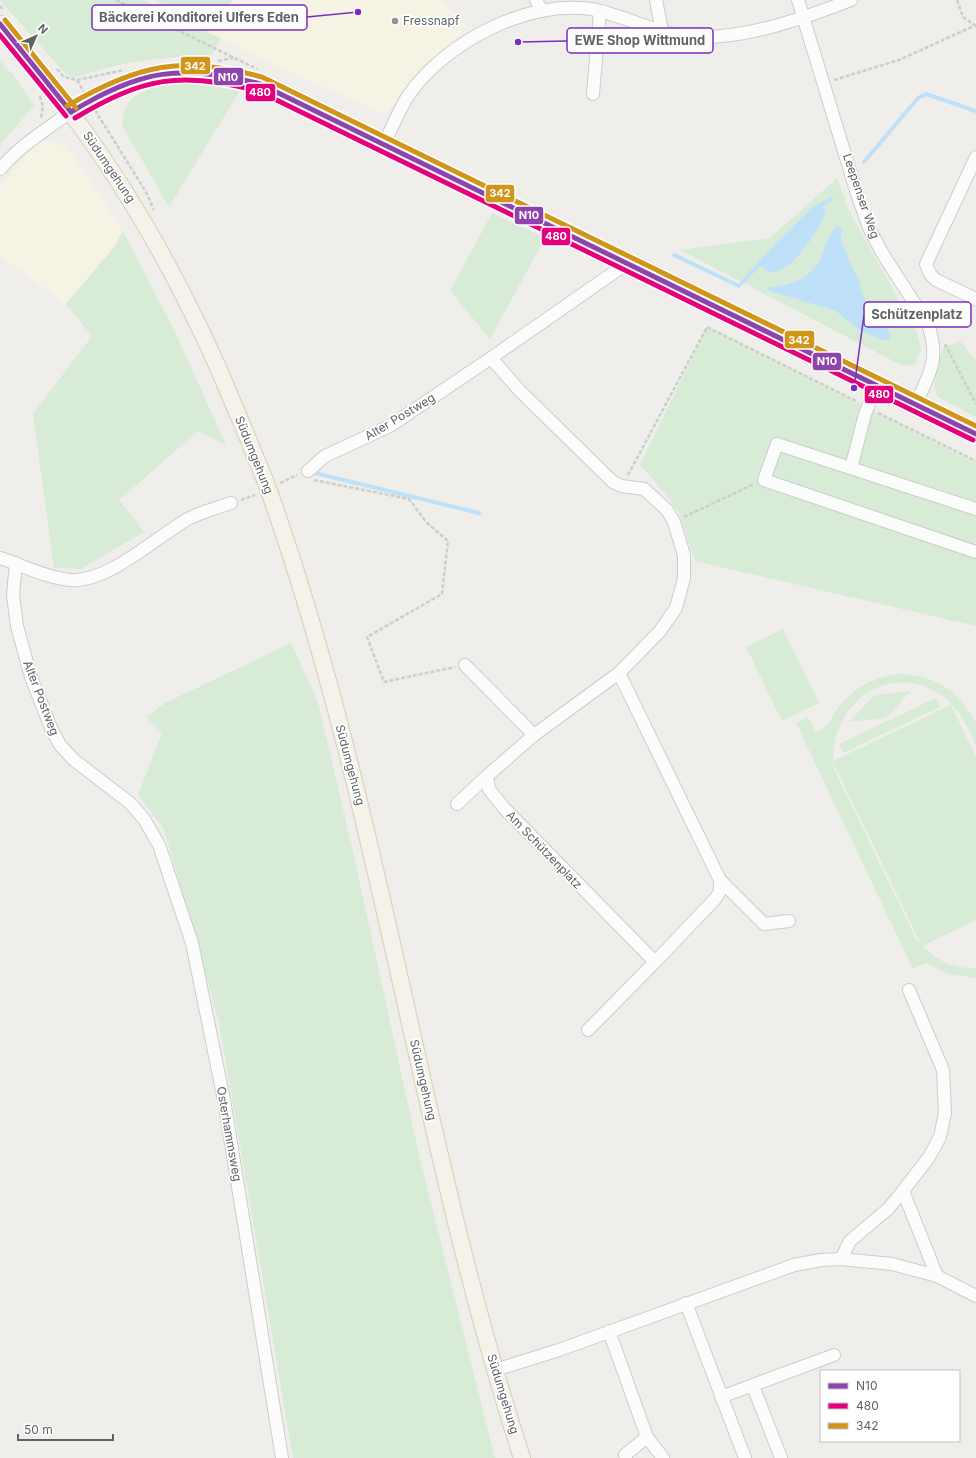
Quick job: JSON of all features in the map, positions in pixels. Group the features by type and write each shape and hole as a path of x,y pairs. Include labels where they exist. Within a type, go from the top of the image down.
{"main road":[{"name":"Südumgehung","path":"0,24 58,82 71,112 101,154 149,228 184,293 217,364 268,490 308,611 364,820 450,1198 495,1370 522,1458"}],"street":[{"path":"656,0 662,31"},
{"name":"Leepenser Weg","path":"798,0 858,197 870,230 884,256 928,324 934,349 933,364 916,404"},
{"path":"384,144 410,93 449,53 482,31 526,14 539,5 600,11 662,31 692,37 769,27 819,12 850,0"},
{"path":"593,94 600,11"},
{"path":"0,169 11,156 35,136 71,112 90,100 145,75 171,71 204,71 232,75 260,84 976,434"},
{"path":"976,158 926,264 930,274 936,280 976,299"},
{"name":"Alter Postweg","path":"308,470 325,456 390,426 626,264"},
{"path":"457,804 534,735 619,673 660,631 676,608 684,578 684,554 674,522 667,510 644,489 618,484 520,391 491,358"},
{"path":"851,468 867,407 877,385"},
{"path":"976,509 777,444 764,480 976,552"},
{"path":"0,558 69,580 84,580 98,575 122,562 189,519 232,503"},
{"name":"Alter Postweg","path":"16,563 13,595 17,626 31,677 51,728 60,745 74,760 130,803 144,819"},
{"path":"465,665 534,735"},
{"path":"619,673 720,880 764,924 789,921"},
{"name":"Am Schützenplatz","path":"487,776 489,789 504,808 655,962"},
{"name":"Osterhammsweg","path":"144,819 159,845 192,943 202,988 224,1100 282,1458"},
{"path":"588,1030 716,898 720,891 720,880"},
{"path":"841,1259 850,1241 888,1209 903,1191 929,1157 940,1137 945,1113 943,1070 909,990"},
{"path":"903,1191 938,1276"},
{"path":"495,1370 559,1350 794,1265 821,1260 841,1259 892,1264 938,1276 976,1296"},
{"path":"686,1303 745,1458"},
{"path":"609,1331 647,1437 663,1458"},
{"path":"721,1397 834,1355"},
{"path":"753,1386 781,1458"},
{"path":"626,1458 624,1455 647,1437"}],"path":[{"path":"116,0 233,58"},
{"path":"957,0 963,17 976,25"},
{"path":"824,84 899,60 976,25"},
{"path":"40,121 43,107 40,95 58,82"},
{"path":"928,324 945,343 976,404"},
{"path":"618,484 707,327 976,461"},
{"path":"232,503 268,490 308,470 315,481 409,499 426,522 448,541 442,594 367,637 384,682 465,665"},
{"path":"674,522 764,480"}],"shaded area":[{"path":"236,0 442,0 467,27 411,80 397,97 387,115 261,59 203,30"},
{"path":"49,141 62,145 75,158 123,231 115,246 66,304 0,256 0,187 32,148 40,143"}],"green space":[{"path":"0,0 143,0 220,38 212,55 142,61 91,72 74,78 65,73"},
{"path":"154,0 233,0 203,27"},
{"path":"0,61 13,75 34,105 0,145"},
{"path":"181,83 212,85 239,92 169,207 122,125 125,109 130,101 136,96 158,86"},
{"path":"837,178 849,211 916,330 921,349 915,364 903,366 680,250 770,238"},
{"path":"492,213 545,238 490,339 450,291"},
{"path":"123,231 175,332 226,445 198,431 119,500 144,532 81,569 54,568 33,414 92,336 66,304 115,246"},
{"path":"707,327 976,463 976,626 695,561 679,513 664,492 640,465"},
{"path":"961,342 976,361 976,417 938,397 936,391 936,372 943,347"},
{"path":"783,629 819,703 782,721 746,647"},
{"path":"291,643 318,702 354,856 419,1155 495,1458 293,1458 219,1022 164,829 138,795 162,733 146,717 165,703"},
{"path":"898,674 918,676 938,683 962,701 973,716 976,723 976,745 961,716 946,699 939,694 919,685 900,683 882,686 866,694 852,706 842,722 835,740 833,761 951,705 976,757 976,920 922,946 942,961 958,967 976,968 976,978 948,974 926,963 913,969 796,723 808,717 816,732 829,722 844,701 857,689 880,678","holes":["833,762 922,945 915,937 835,771"]},
{"path":"911,691 886,718 849,722 875,695"},
{"path":"936,698 940,707 843,753 839,744"}],"water":[{"path":"817,205 825,210 825,214 817,231 802,251 794,260 777,272 769,272 763,269 759,261 813,206"},
{"path":"838,226 842,230 841,240 859,281 862,294 866,301 870,300 873,305 873,312 888,329 890,335 889,340 879,339 858,329 836,311 767,290 767,288 791,283 805,277 811,272 821,258 830,235"}],"waterway":[{"path":"864,162 918,98 926,94 976,111"},
{"path":"815,209 831,199"},
{"path":"674,255 739,286 762,261"},
{"path":"315,473 479,513"}],"transit line":[{"name":"342","path":"5,20 76,108"},
{"name":"N10","path":"0,24 71,112"},
{"name":"480","path":"0,35 66,116"},
{"name":"342","path":"67,106 116,81 139,73 162,68 184,65 208,66 234,70 262,77 976,426"},
{"name":"N10","path":"71,112 119,87 141,79 162,74 207,74 232,77 260,84 976,434"},
{"name":"480","path":"75,118 99,104 121,94 142,86 163,82 184,80 206,81 231,84 258,91 973,440"}],"place":[{"name":"Bäckerei Konditorei Ulfers Eden","path":"358,12"},
{"name":"Fressnapf","path":"395,21"},
{"name":"EWE Shop Wittmund","path":"518,42"},
{"name":"Schützenplatz","path":"854,388"}]}
